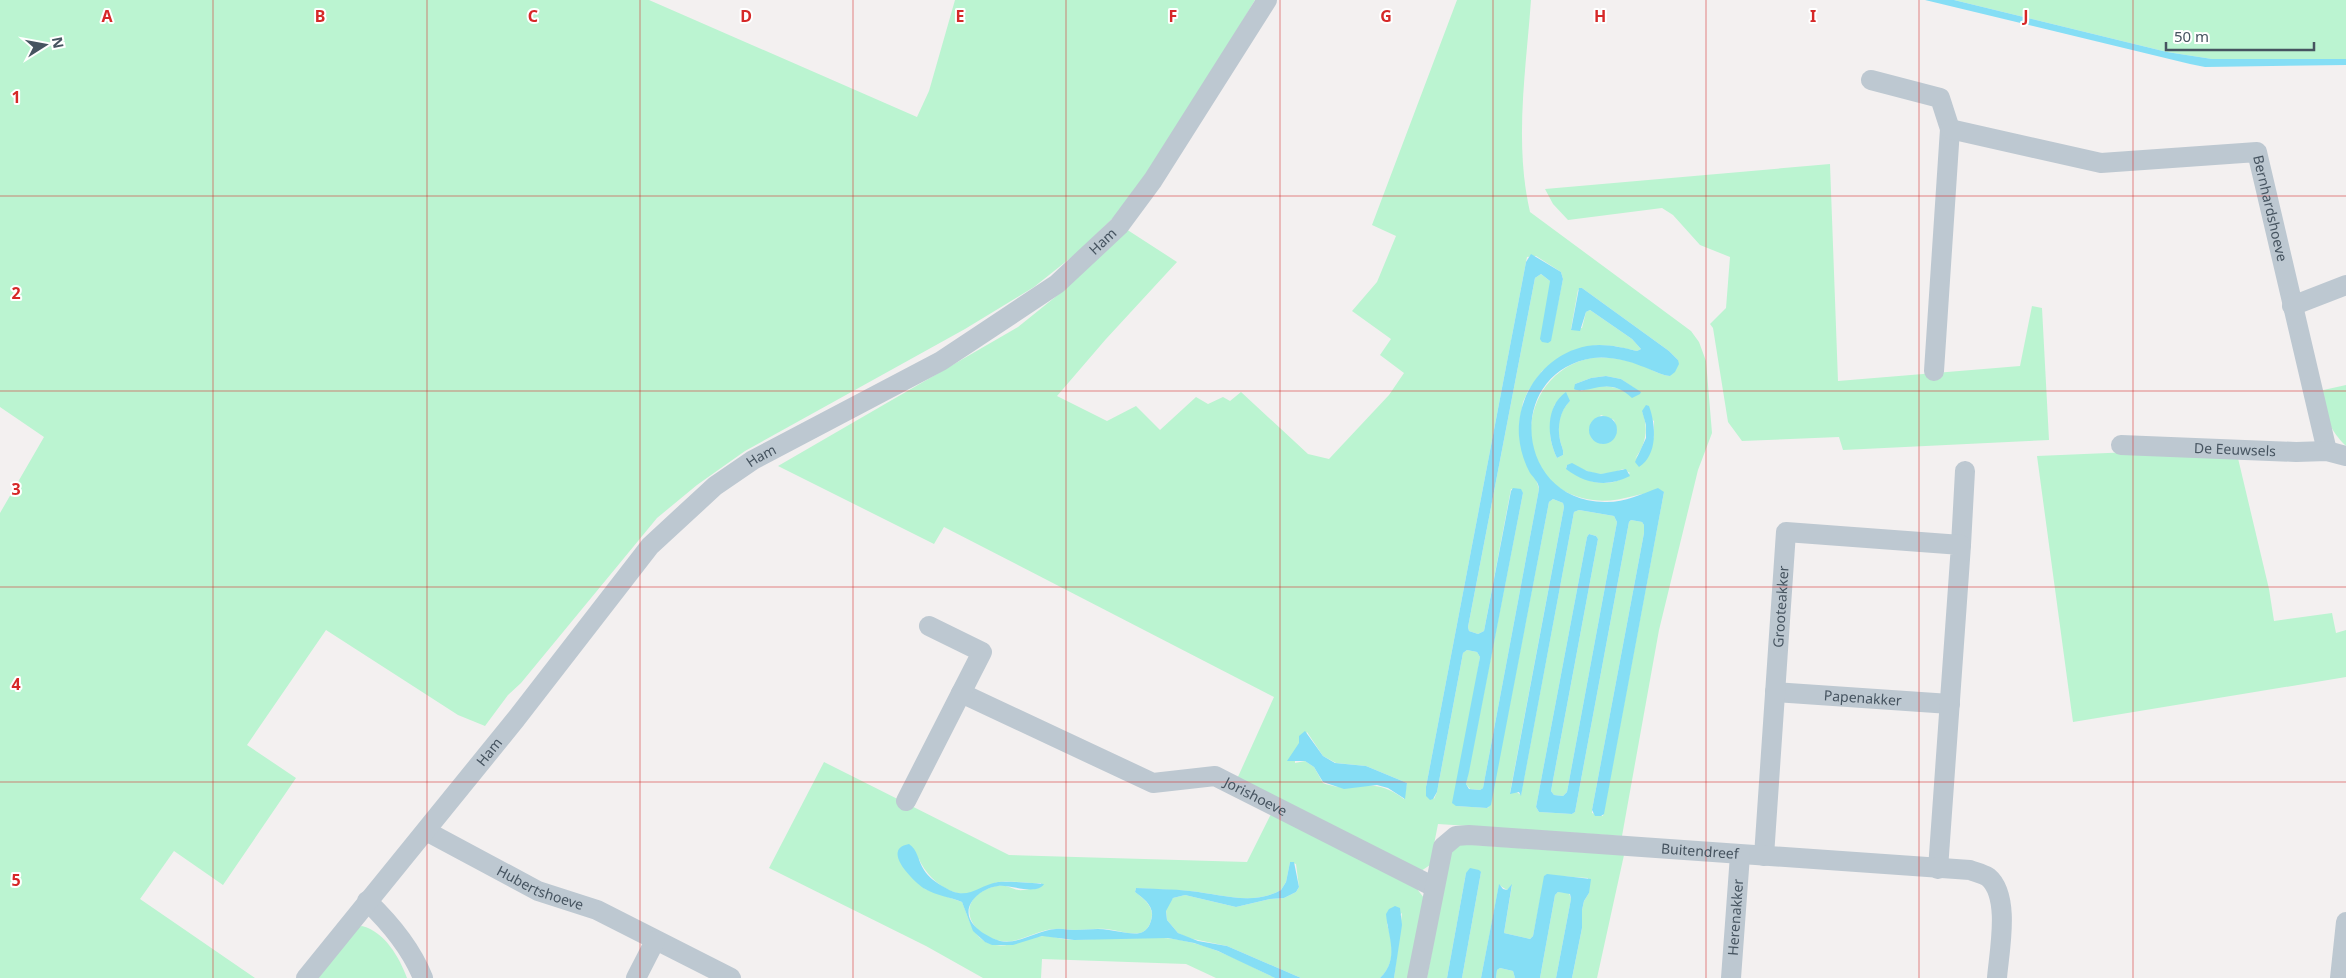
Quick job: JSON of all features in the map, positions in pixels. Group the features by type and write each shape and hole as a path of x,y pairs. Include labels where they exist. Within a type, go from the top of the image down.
{"street":[{"name":"Ham","path":"306,978 516,719 650,546 715,486 753,460 941,360 1057,284 1119,226 1153,180 1267,0"},
{"path":"1871,80 1940,98 1950,129 1934,370"},
{"name":"Bernhardshoeve","path":"1950,129 2101,162 2257,152 2327,450"},
{"path":"2292,306 2346,285"},
{"name":"De Eeuwsels","path":"2121,446 2296,452 2327,450 2346,456"},
{"path":"1938,868 1965,471"},
{"name":"Grooteakker","path":"1764,856 1786,532 1961,545"},
{"path":"906,801 982,652 929,626"},
{"name":"Papenakker","path":"1775,692 1950,704"},
{"name":"Jorishoeve","path":"961,693 1153,783 1215,776 1434,888"},
{"name":"Hubertshoeve","path":"426,830 538,891 596,910 732,978"},
{"name":"Buitendreef","path":"1417,978 1443,847 1456,836 1469,835 1970,870 1988,877 1997,891 2002,908 1997,978"},
{"name":"Herenakker","path":"1731,978 1740,855"},
{"path":"368,901 388,921 417,963 423,978"},
{"path":"2340,978 2346,922"},
{"path":"636,978 655,941"}],"green space":[{"path":"0,0 649,0 917,117 929,91 955,0 1255,0 1170,143 1117,214 1078,252 1034,287 965,329 745,451 697,485 657,518 521,683 508,695 485,726 458,715 326,630 247,745 296,778 223,885 174,851 140,899 255,978 0,978 0,513 44,437 0,407"},
{"path":"1457,0 1531,0 1524,80 1522,133 1525,186 1530,212 1691,331 1699,342 1706,361 1712,433 1698,470 1659,630 1622,836 1438,824 1430,865 1421,871 1237,779 1274,697 944,527 934,544 778,466 1018,327 1064,290 1126,229 1177,262 1106,339 1057,396 1107,421 1136,406 1160,430 1196,397 1208,404 1223,397 1230,401 1241,392 1308,454 1329,459 1389,395 1404,373 1380,355 1391,339 1352,311 1377,282 1396,236 1372,225","holes":["1536,256 1561,272 1563,279 1550,342 1550,281 1541,274 1535,278 1468,627 1469,631 1478,634 1484,631 1511,489 1523,493 1466,784 1470,789 1480,790 1483,788 1539,489 1519,425 1523,402 1542,371 1568,353 1596,345 1614,346 1637,351 1641,349 1632,339 1590,310 1586,312 1582,328 1571,329 1578,290 1582,288 1669,351 1678,360 1670,376 1636,363 1611,358 1592,358 1567,367 1549,383 1537,403 1531,426 1533,449 1542,470 1558,487 1582,498 1605,501 1653,492 1664,492 1603,816 1592,813 1592,810 1644,533 1642,522 1631,520 1629,522 1575,812 1572,814 1539,812 1536,807 1589,534 1596,536 1598,539 1551,791 1554,795 1563,796 1567,792 1617,522 1614,516 1579,510 1574,512 1521,795 1515,791 1510,793 1564,507 1563,503 1553,499 1549,502 1491,801 1488,808 1456,806 1480,657 1477,652 1467,650 1463,653 1437,792 1434,799 1426,787 1527,257","1606,376 1621,379 1640,392 1630,395 1624,391 1606,386 1581,391 1575,384 1591,378","1570,401 1560,419 1558,429 1563,455 1557,458 1551,438 1550,424 1555,404","1642,411 1654,421 1654,437 1635,459 1644,442 1645,424","1601,415 1614,420 1617,431 1602,444 1592,439 1589,429","1567,465 1596,474 1610,473 1623,469 1630,473 1622,479 1606,483 1598,483 1573,473 1566,468","1307,732 1323,756 1336,763 1366,766 1407,783 1404,799 1392,791 1381,787 1345,787 1323,783 1314,767 1305,761 1295,763 1295,752"]},
{"path":"1954,0 2346,0 2346,59 2212,59 2167,52"},
{"path":"1830,164 1838,381 2020,366 2032,306 2042,308 2049,440 1843,450 1839,437 1742,441 1728,422 1713,328 1710,324 1726,308 1730,257 1700,245 1673,215 1662,208 1568,220 1553,204 1545,189"},
{"path":"2346,385 2346,446 2335,434 2328,421 2319,391"},
{"path":"2155,451 2237,454 2269,589 2274,621 2332,613 2336,633 2346,630 2346,677 2073,722 2037,456"},
{"path":"824,762 1009,855 1247,862 1271,814 1414,885 1424,898 1410,978 1394,978 1402,913 1387,924 1392,952 1389,966 1380,978 1301,978 1227,946 1188,938 1178,933 1167,920 1166,910 1169,902 1173,898 1185,895 1236,907 1270,899 1284,898 1296,892 1299,887 1296,864 1290,862 1286,882 1281,890 1259,897 1236,898 1190,891 1136,888 1135,892 1144,899 1152,911 1149,926 1140,933 1102,929 1059,929 1042,931 1022,939 1001,941 979,931 973,923 970,915 970,906 974,898 983,891 996,886 1021,890 1041,887 1041,883 998,882 974,893 957,893 934,880 919,859 908,873 925,889 962,902 975,932 979,937 991,944 1012,944 1040,936 1066,940 1140,937 1167,938 1205,946 1275,978 1216,978 1186,964 1042,959 1041,978 983,978 926,946 769,868"},
{"path":"1459,844 1624,855 1597,978 1572,978 1582,928 1582,910 1584,901 1589,893 1588,878 1545,875 1533,936 1530,939 1504,933 1512,885 1507,890 1499,885 1481,978 1462,978 1481,872 1466,873 1447,978 1427,978 1450,852"},
{"path":"1558,892 1569,893 1571,899 1556,978 1540,978 1555,895"},
{"path":"362,926 378,934 390,946 407,978 313,978 354,928"},
{"path":"1500,968 1513,971 1515,978 1496,978 1497,970"}],"water":[{"path":"1925,0 1954,0 2167,52 2212,59 2346,59 2346,65 2205,67"},
{"path":"1531,254 1561,272 1563,279 1551,341 1548,343 1542,342 1540,339 1550,281 1541,274 1535,278 1468,627 1469,631 1478,634 1484,631 1511,491 1513,488 1521,489 1523,493 1466,784 1469,789 1480,790 1483,788 1539,489 1526,464 1520,446 1519,421 1522,406 1536,379 1546,367 1572,350 1600,345 1637,351 1641,349 1632,339 1590,310 1586,312 1580,331 1571,330 1579,288 1582,288 1669,351 1678,360 1679,364 1675,372 1670,376 1624,360 1593,358 1564,368 1544,387 1534,410 1532,436 1538,461 1553,482 1576,497 1614,502 1658,488 1664,492 1604,814 1601,816 1595,816 1592,810 1644,533 1642,522 1631,520 1629,522 1575,812 1572,814 1539,812 1536,807 1589,534 1596,536 1598,539 1551,791 1554,795 1563,796 1567,792 1617,522 1614,516 1579,510 1574,512 1521,796 1519,792 1510,794 1564,507 1563,503 1553,499 1549,502 1491,805 1487,808 1456,806 1452,803 1480,657 1477,652 1467,650 1463,653 1437,792 1433,799 1430,800 1426,796 1426,787 1526,262"},
{"path":"1606,376 1621,379 1641,392 1632,398 1615,387 1607,386 1585,390 1574,389 1575,384 1591,378"},
{"path":"1566,392 1570,401 1560,419 1559,429 1563,455 1557,458 1551,441 1551,414 1559,398"},
{"path":"1646,405 1649,406 1653,422 1654,439 1650,455 1639,467 1635,462 1646,438 1646,425 1642,411"},
{"path":"1603,416 1613,420 1617,430 1613,440 1603,444 1593,440 1589,430 1593,420"},
{"path":"1572,463 1587,471 1601,474 1626,469 1630,476 1613,482 1597,483 1581,478 1566,469 1567,465"},
{"path":"1305,731 1323,756 1335,763 1366,766 1407,783 1405,799 1388,788 1377,785 1344,789 1323,782 1314,767 1305,761 1287,761 1299,743 1299,736"},
{"path":"909,844 914,849 928,875 938,884 952,891 959,893 972,892 998,882 1044,884 1035,889 1003,886 992,887 981,893 972,902 969,907 969,913 972,923 992,938 1007,942 1058,929 1101,929 1140,933 1149,926 1152,912 1147,902 1135,892 1136,888 1183,890 1236,898 1259,897 1281,890 1286,882 1290,862 1294,862 1299,887 1296,892 1284,898 1270,899 1236,907 1185,895 1173,898 1166,911 1167,920 1178,933 1198,941 1227,946 1301,978 1275,978 1218,951 1194,943 1168,938 1074,940 1042,936 1013,945 992,945 985,942 973,931 962,902 925,889 907,873 898,859 898,852 901,847"},
{"path":"1470,868 1481,872 1462,978 1447,978 1466,873"},
{"path":"1547,874 1591,879 1589,893 1584,901 1582,910 1582,928 1572,978 1556,978 1571,899 1570,894 1558,892 1555,895 1540,978 1515,978 1513,971 1500,968 1497,970 1496,978 1481,978 1499,884 1503,889 1507,890 1512,884 1504,933 1530,939 1533,936 1544,876"},
{"path":"1395,906 1400,908 1402,925 1394,978 1380,978 1390,963 1391,955 1386,914 1389,909"}]}
